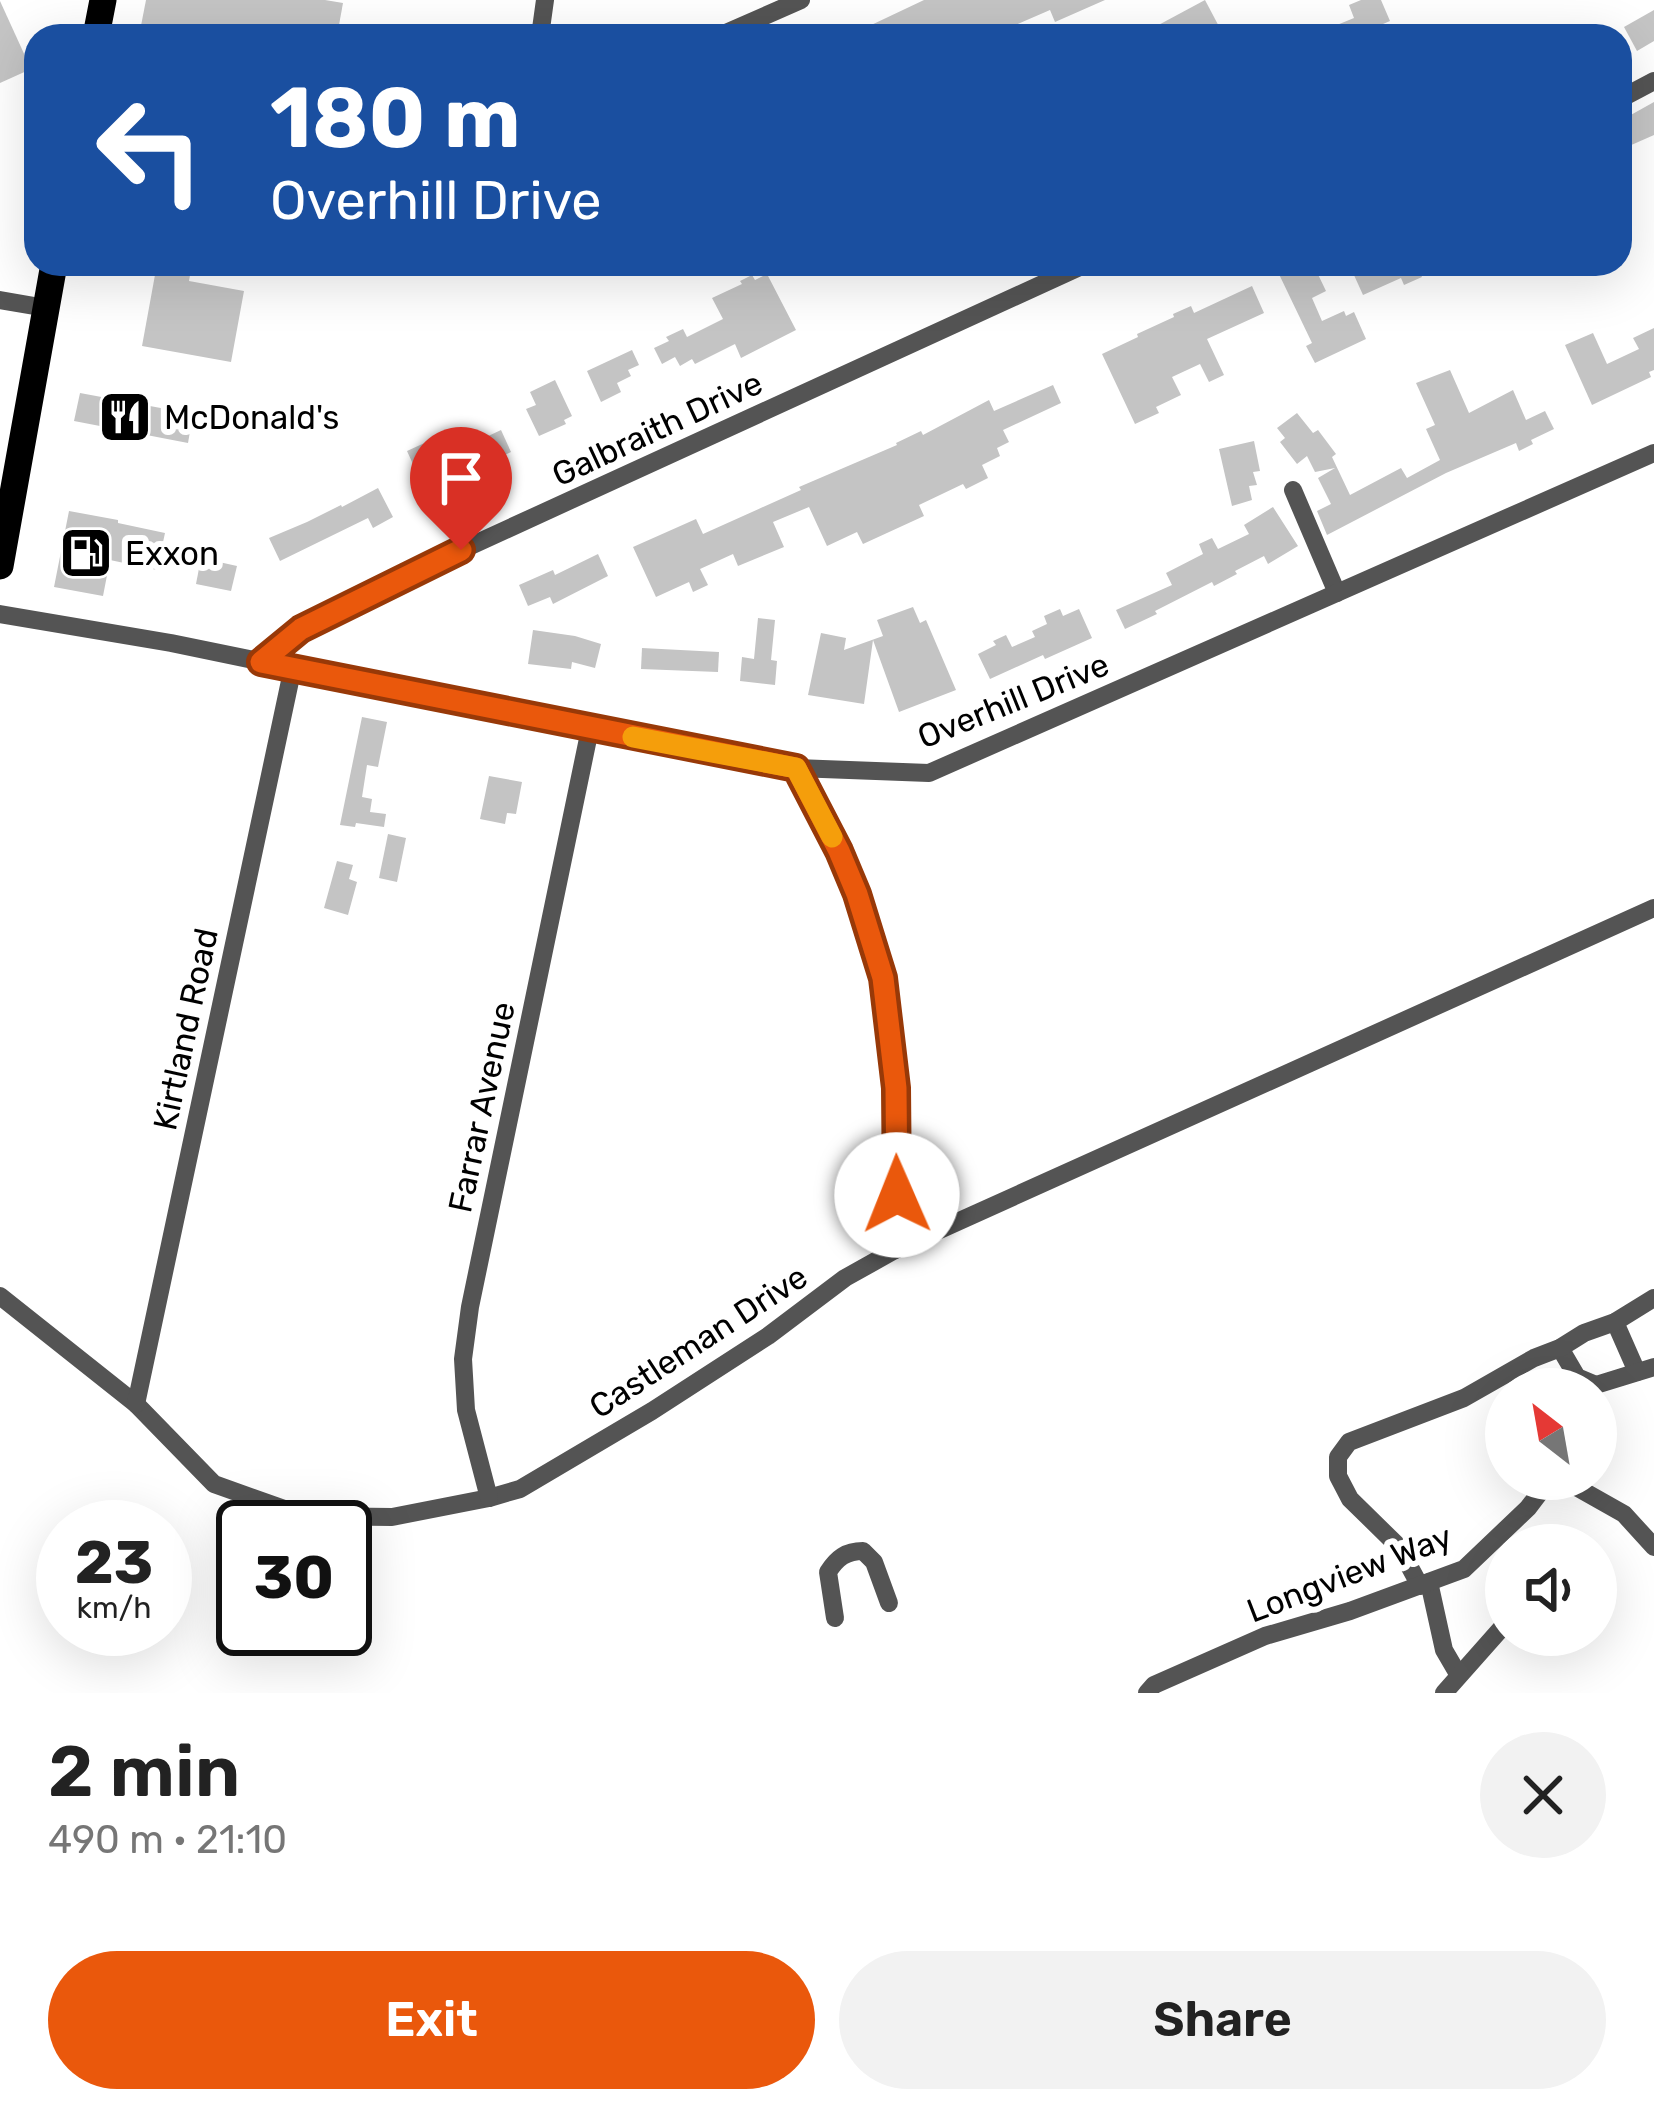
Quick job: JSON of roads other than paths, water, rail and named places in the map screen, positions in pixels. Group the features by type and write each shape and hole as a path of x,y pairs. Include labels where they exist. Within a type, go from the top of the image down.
{"main road":[{"path":"0,566 52,276"}],"street":[{"path":"746,24 801,0"},
{"name":"Galbraith Drive","path":"261,662 301,629 383,586 1060,276"},
{"path":"0,300 46,308"},
{"name":"Overhill Drive","path":"0,614 171,643 796,768 929,773 1654,453"},
{"path":"1293,490 1337,593"},
{"name":"Kirtland Road","path":"136,1404 293,667"},
{"name":"Farrar Avenue","path":"489,1498 466,1410 463,1359 590,729"},
{"path":"796,768 857,894 883,978 896,1088 895,1250"},
{"name":"Castleman Drive","path":"0,1296 136,1404 214,1484 304,1516 392,1517 489,1498 520,1489 652,1411 768,1336 845,1278 895,1250 1654,908"},
{"path":"1458,1674 1444,1650 1424,1584 1399,1547 1350,1499 1338,1476 1338,1457 1348,1442 1464,1398 1654,1298"},
{"path":"1615,1322 1646,1369 1617,1378"},
{"path":"1560,1348 1572,1368"},
{"name":"Longview Way","path":"1148,1693 1154,1685 1265,1636 1464,1569 1534,1500"},
{"path":"1599,1500 1624,1514 1654,1547"},
{"path":"836,1618 828,1573 836,1559 852,1551 863,1551 874,1562 889,1604"},
{"path":"1444,1693 1485,1645"}],"place":[{"name":"McDonald's","path":"125,417"},
{"name":"Exxon","path":"86,553"}]}
